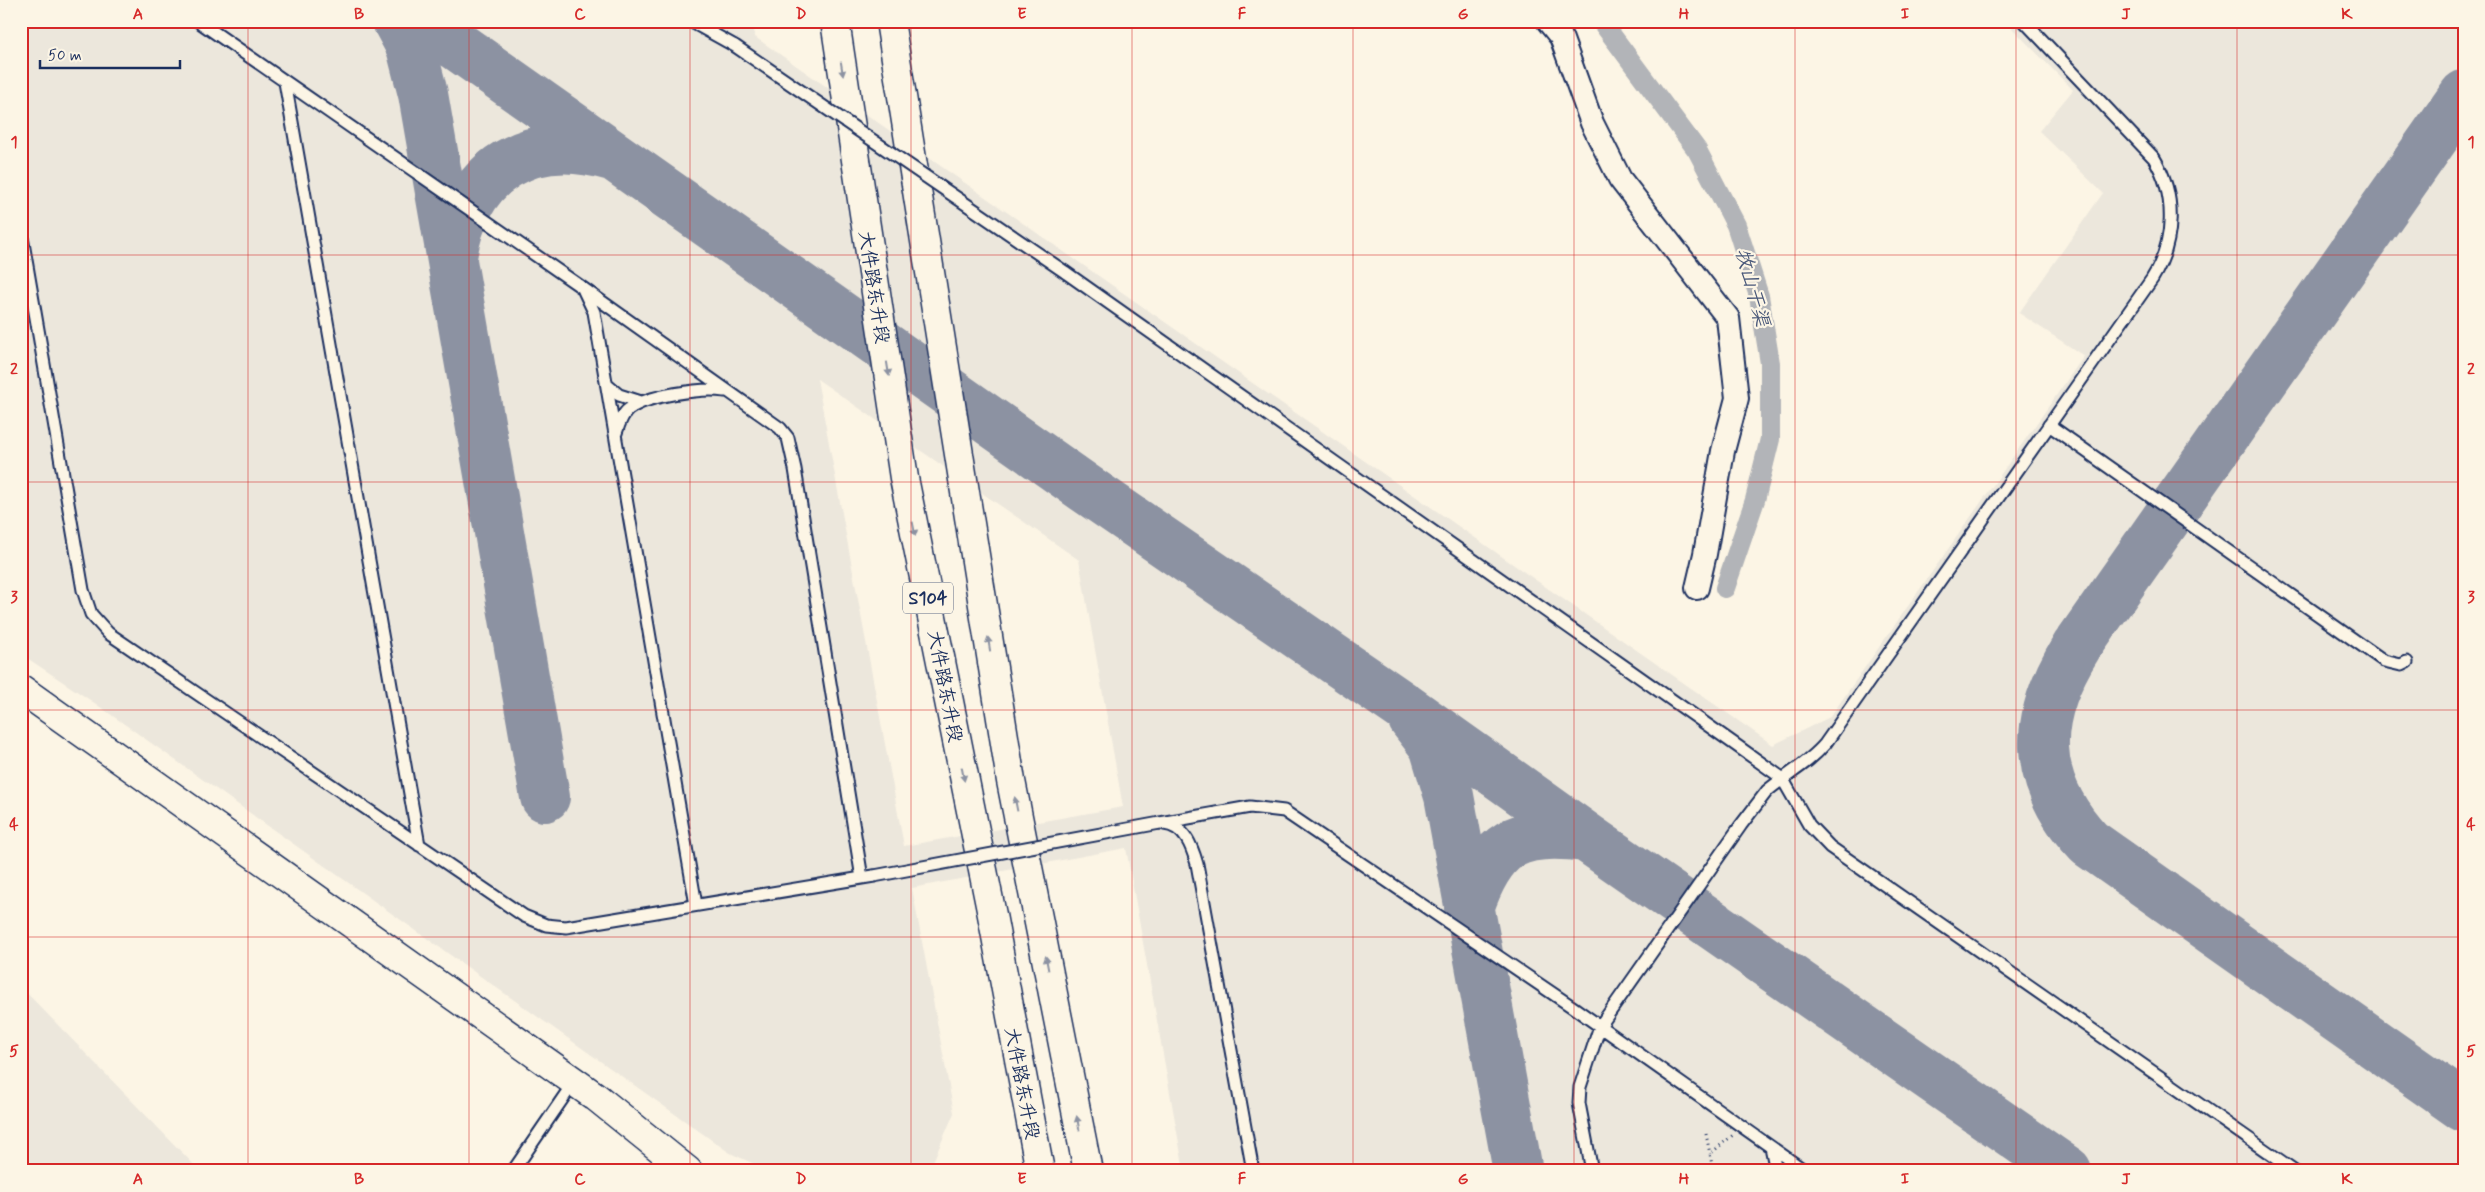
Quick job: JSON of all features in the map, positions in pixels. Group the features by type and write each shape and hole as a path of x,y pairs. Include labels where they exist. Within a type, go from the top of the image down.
{"main road":[{"name":"大件路东升段","path":"835,21 904,478 990,905 1040,1171"},
{"name":"S104","path":"890,21 1011,781 1088,1171"},
{"path":"21,689 574,1082 688,1171"}],"street":[{"path":"1548,21 1561,37 1592,123 1620,179 1728,318 1737,398 1723,452 1706,554 1697,588"}],"lane":[{"path":"198,21 578,284 780,428 788,438 868,877"},
{"path":"690,21 735,46 1065,272 1782,778 1809,826 1830,847 2295,1171"},
{"path":"1592,1171 1579,1103 1580,1087 1600,1026 1767,791 1782,778 1813,758 1825,744 2159,268 2168,243 2171,211 2165,181 2154,158 2024,21"},
{"path":"285,82 419,845"},
{"path":"21,231 83,590 91,614 108,633 524,916 546,925 566,927 868,877 1250,807 1284,811 1600,1026 1805,1171"},
{"path":"578,284 590,299 594,312 696,905"},
{"path":"607,385 618,394 642,402"},
{"path":"616,435 621,419 628,409 642,402 697,390 729,392"},
{"path":"2049,426 2384,661 2402,665 2407,662"},
{"path":"1160,823 1172,824 1179,829 1192,847 1197,864 1253,1171"},
{"path":"513,1171 574,1082"},
{"path":"1771,1147 1776,1171"}],"path":[{"path":"1710,1154 1743,1127"},
{"path":"1706,1134 1712,1171"}],"shaded area":[{"path":"21,21 753,21 755,37 1773,745 1830,717 2084,356 2019,313 2103,193 2039,131 2073,90 2005,21 2464,21 2464,1171 1184,1171 1126,848 912,888 954,1113 929,1171 770,1171 730,1153 96,704 21,654","holes":["817,379 1079,560 1123,807 904,846"]},
{"path":"21,987 200,1171 21,1171"}],"waterway":[{"name":"牧山干渠","path":"1601,21 1697,150 1736,225 1759,296 1770,363 1770,439 1755,500 1725,588"}],"taxiway":[{"path":"397,21 411,47 423,94 545,797"},
{"path":"422,21 1085,488 1401,705 1586,837 2067,1171"},
{"path":"2464,95 2077,646 2062,672 2052,698 2045,723 2044,748 2047,772 2056,796 2070,819 2089,843 2464,1107"},
{"path":"452,257 459,227 471,201 487,180 506,164 529,154 554,149 582,150 612,156"},
{"path":"1413,719 1434,746 1449,796 1518,1171"},
{"path":"1469,908 1487,868 1498,854 1510,844 1525,838 1542,835 1586,837"}]}
